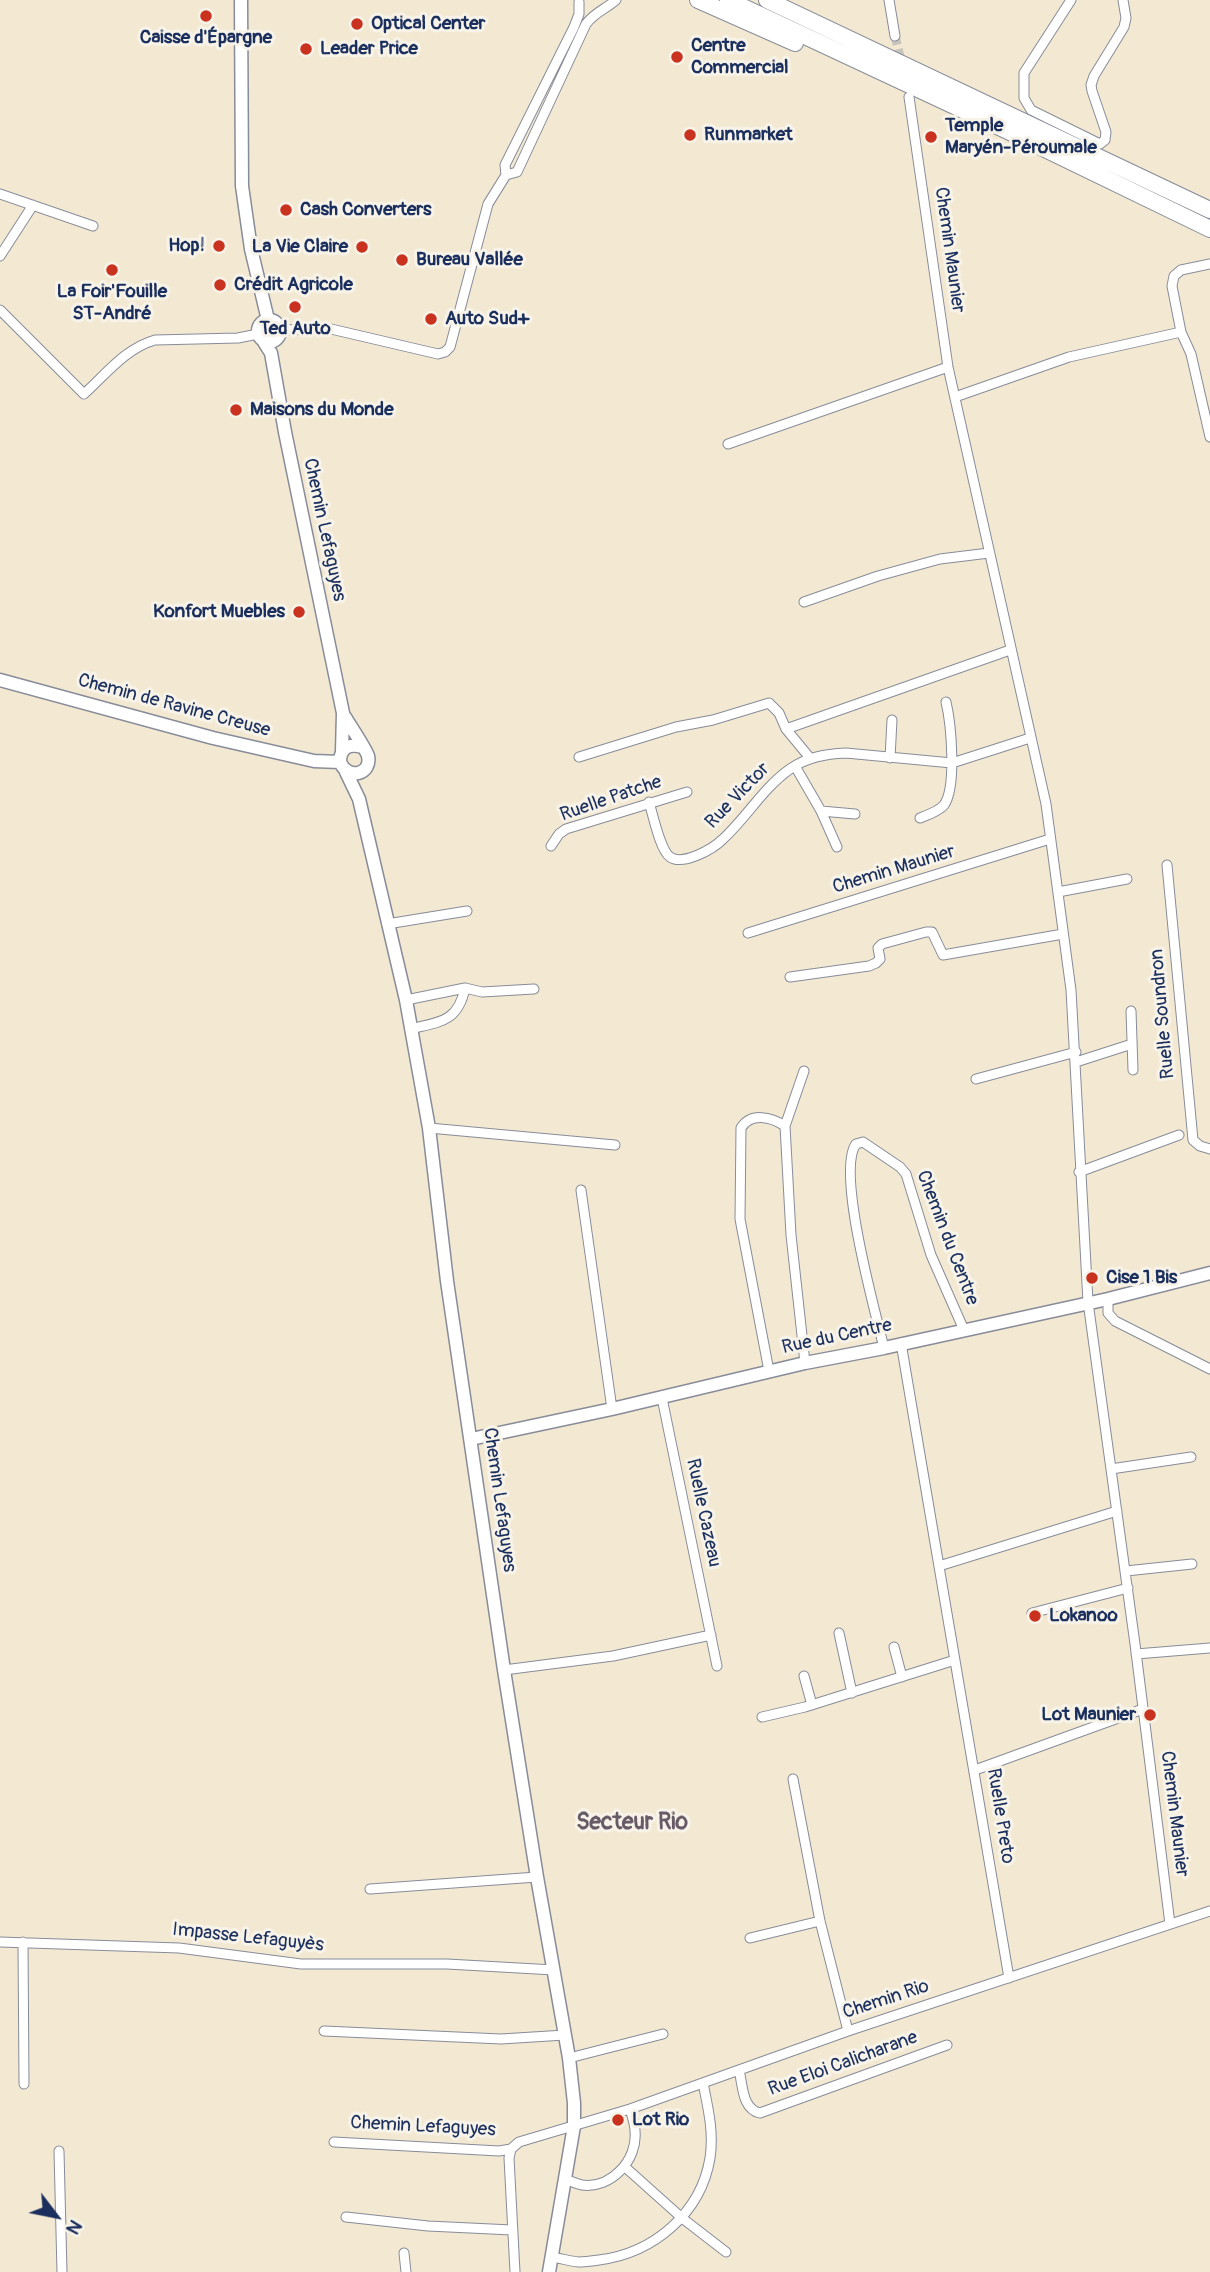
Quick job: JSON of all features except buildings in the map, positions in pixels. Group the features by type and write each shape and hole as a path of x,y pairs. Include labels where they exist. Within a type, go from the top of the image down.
{"highway":[{"path":"698,0 824,56 874,68"},
{"path":"728,0 1210,229"},
{"path":"767,0 1210,210"}],"main road":[{"path":"241,0 242,186 251,249 268,320 274,321 270,339"},
{"name":"Chemin Lefaguyes","path":"270,339 285,432 342,713 342,762 359,799 405,1000 429,1128 447,1281 504,1670 569,2058 574,2126 549,2272"},
{"name":"Chemin de Ravine Creuse","path":"0,680 213,738 314,761 342,762"},
{"name":"Chemin Lefaguyes","path":"342,713 362,747"},
{"path":"347,746 362,747 367,753 366,767 353,774 342,762 347,746"},
{"name":"Chemin Lefaguyes","path":"359,799 366,767"},
{"name":"Rue du Centre","path":"471,1438 1108,1299 1210,1273"}],"street":[{"path":"578,1 585,6 600,9 608,7 615,0"},
{"path":"889,0 895,36"},
{"path":"1071,0 1024,73 1024,98 1031,110 1100,144 1105,140 1106,132 1091,85 1124,27 1126,18 1123,0"},
{"path":"0,310 84,394 129,352 155,340 270,339 331,329 438,354 445,352 453,342 488,204 506,175 505,165 574,27 579,14 578,1"},
{"path":"506,175 517,172 586,24 600,9"},
{"name":"Chemin Maunier","path":"909,97 948,368 1051,839 1071,990 1088,1303 1126,1571 1170,1924"},
{"path":"0,194 93,226"},
{"path":"0,256 33,205"},
{"path":"1210,264 1181,270 1174,276 1172,286 1181,332 1191,354 1210,437"},
{"path":"955,397 1069,357 1181,332"},
{"path":"728,444 948,368"},
{"path":"804,602 878,576 940,559 989,553"},
{"path":"786,729 1010,650"},
{"path":"920,818 946,803 952,764 950,719 946,702"},
{"path":"579,757 676,727 713,720 769,703 810,758"},
{"path":"890,758 892,720"},
{"name":"Rue Victor","path":"649,802 664,850 672,858 682,860 706,852 722,840 771,784 810,758 846,753 952,764 1030,738"},
{"path":"795,766 821,811 837,847"},
{"name":"Ruelle Patche","path":"551,846 566,829 687,792"},
{"path":"821,811 855,814"},
{"name":"Chemin Maunier","path":"748,933 1051,839"},
{"name":"Ruelle Soundron","path":"1167,865 1193,1140 1210,1149"},
{"path":"1058,892 1127,879"},
{"path":"387,925 467,911"},
{"path":"790,976 869,966 880,959 878,948 882,944 926,932 932,932 943,955 1063,934"},
{"path":"405,1000 465,988 482,992 534,989"},
{"path":"410,1029 447,1021 460,1005 465,988"},
{"path":"1131,1011 1133,1070"},
{"path":"976,1079 1132,1044"},
{"path":"804,1071 785,1126 791,1235 805,1363"},
{"path":"769,1371 740,1219 741,1128 746,1121 754,1117 777,1121 785,1126"},
{"path":"429,1128 615,1145"},
{"path":"1079,1172 1179,1135"},
{"name":"Chemin du Centre","path":"884,1348 860,1249 851,1180 850,1157 856,1144 863,1142 906,1174 931,1255 964,1330"},
{"path":"581,1190 612,1409"},
{"path":"1108,1299 1108,1313 1115,1321 1210,1369"},
{"name":"Ruelle Preto","path":"901,1343 1009,1978"},
{"name":"Ruelle Cazeau","path":"662,1398 717,1667"},
{"path":"1111,1469 1191,1457"},
{"path":"939,1566 1117,1511"},
{"path":"1126,1571 1192,1564"},
{"path":"1032,1614 1128,1588"},
{"path":"839,1633 852,1693"},
{"path":"504,1670 613,1656 711,1635"},
{"path":"894,1647 902,1677"},
{"path":"1136,1654 1210,1648"},
{"path":"762,1717 812,1705 956,1660"},
{"path":"804,1676 812,1705"},
{"path":"975,1770 1143,1709"},
{"path":"793,1779 820,1921 848,2031"},
{"path":"370,1889 537,1877"},
{"name":"Chemin Rio","path":"574,2126 630,2109 848,2031 1210,1911"},
{"path":"750,1938 820,1921"},
{"name":"Impasse Lefaguyès","path":"0,1942 179,1948 301,1964 447,1964 554,1970"},
{"path":"23,1942 24,2084"},
{"path":"324,2031 501,2039 565,2035"},
{"path":"569,2058 663,2034"},
{"name":"Rue Eloi Calicharane","path":"739,2070 747,2107 760,2113 947,2045"},
{"path":"551,2257 579,2262 610,2258 637,2250 665,2234 682,2218 696,2195 710,2157 712,2123 703,2083"},
{"path":"566,2180 583,2185 598,2184 625,2167 636,2133 630,2109"},
{"name":"Chemin Lefaguyes","path":"515,2272 509,2158 511,2150 519,2142 574,2126"},
{"name":"Chemin Lefaguyes","path":"334,2142 511,2150"},
{"path":"59,2151 62,2272"},
{"path":"625,2167 682,2218 726,2252"},
{"path":"346,2217 428,2226 512,2230"},
{"path":"404,2253 406,2272"}],"tunnel":[{"path":"895,36 902,65"}],"place":[{"name":"Caisse d'Épargne","path":"206,16"},
{"name":"Optical Center","path":"357,24"},
{"name":"Leader Price","path":"306,49"},
{"name":"Centre Commercial","path":"677,57"},
{"name":"Runmarket","path":"690,135"},
{"name":"Temple Maryén-Péroumale","path":"931,137"},
{"name":"Cash Converters","path":"286,210"},
{"name":"Hop!","path":"219,246"},
{"name":"La Vie Claire","path":"362,247"},
{"name":"Bureau Vallée","path":"402,260"},
{"name":"La Foir'Fouille ST-André","path":"112,270"},
{"name":"Crédit Agricole","path":"220,285"},
{"name":"Ted Auto","path":"295,307"},
{"name":"Auto Sud+","path":"431,319"},
{"name":"Maisons du Monde","path":"236,410"},
{"name":"Konfort Muebles","path":"299,612"},
{"name":"Cise 1 Bis","path":"1092,1278"},
{"name":"Lokanoo","path":"1035,1616"},
{"name":"Lot Maunier","path":"1150,1715"},
{"name":"Lot Rio","path":"618,2120"}],"district":[{"name":"Secteur Rio","path":"632,1823"}]}
